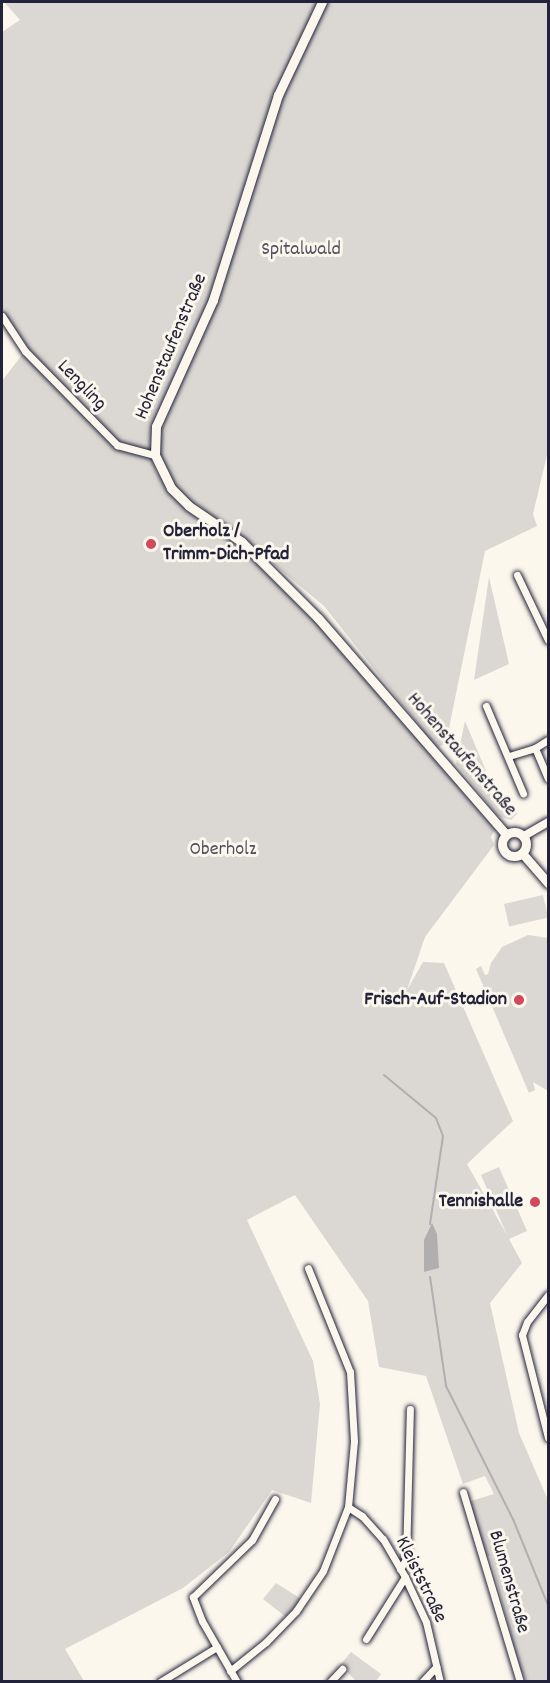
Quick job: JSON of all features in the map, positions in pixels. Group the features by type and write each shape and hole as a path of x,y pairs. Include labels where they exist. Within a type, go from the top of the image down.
{"main road":[{"name":"Hohenstaufenstraße","path":"322,2 278,96 213,300 156,426 155,455 171,488 189,506 242,542 318,618 506,834"},
{"path":"517,832 524,836 526,844 522,853 513,856 505,852 502,841 506,834 517,832"},
{"path":"522,853 549,883"}],"street":[{"name":"Lengling","path":"2,316 25,351 117,445 155,455"},
{"path":"517,575 549,640"},
{"path":"486,706 523,793"},
{"path":"509,756 534,748 549,740"},
{"path":"534,748 549,778"},
{"path":"524,836 549,822"},
{"path":"230,1671 266,1642 296,1611 323,1571 348,1507 354,1441 350,1372 308,1268"},
{"path":"549,1295 527,1322 522,1335 549,1438"},
{"path":"400,1569 406,1559 410,1409"},
{"name":"Blumenstraße","path":"463,1492 520,1682"},
{"path":"237,1682 194,1600 198,1592 252,1540 275,1499"},
{"name":"Kleiststraße","path":"348,1507 362,1516 383,1539 405,1577 426,1622 440,1682"},
{"path":"366,1639 405,1577"},
{"path":"160,1682 217,1647"},
{"path":"423,1682 436,1667"},
{"path":"330,1682 342,1670"}],"green space":[{"path":"4,2 548,2 548,451 533,514 537,526 485,551 446,743 437,748 324,606 252,546 184,498 151,455 157,473 180,503 235,541 318,624 495,829 491,837 494,845 425,937 407,990 423,962 444,963 513,1121 467,1164 507,1235 481,1175 499,1167 527,1231 509,1239 522,1263 490,1303 519,1433 548,1500 548,1681 526,1681 519,1665 490,1556 486,1557 468,1502 494,1494 485,1476 463,1484 426,1376 379,1367 368,1301 295,1195 247,1220 313,1361 320,1404 311,1503 272,1490 229,1552 183,1588 65,1649 84,1681 2,1681 2,381 25,351 2,318 2,32 20,20"},
{"path":"489,577 509,664 474,680"},
{"path":"465,721 502,809 518,813 511,820 498,816 456,764"},
{"path":"543,895 548,917 509,926 504,904"},
{"name":"Frisch-Auf-Stadion","path":"528,935 548,938 548,1091 533,1082 535,1090 529,1093 476,969 481,966 485,975 488,974 491,963 502,947"},
{"path":"276,1583 301,1599 286,1617 263,1599"},
{"path":"351,1652 381,1674 376,1681 356,1681 340,1665"}],"shaded area":[{"path":"432,1223 437,1234 439,1268 424,1272 424,1240"}],"waterway":[{"path":"384,1075 436,1118 443,1136 430,1224"},
{"path":"430,1277 446,1386 513,1519 548,1605"}],"place":[{"name":"Oberholz / Trimm-Dich-Pfad","path":"151,544"},
{"name":"Frisch-Auf-Stadion","path":"519,1000"},
{"name":"Tennishalle","path":"535,1202"}],"park label":[{"name":"Spitalwald","path":"301,250"},
{"name":"Oberholz","path":"223,850"}]}
